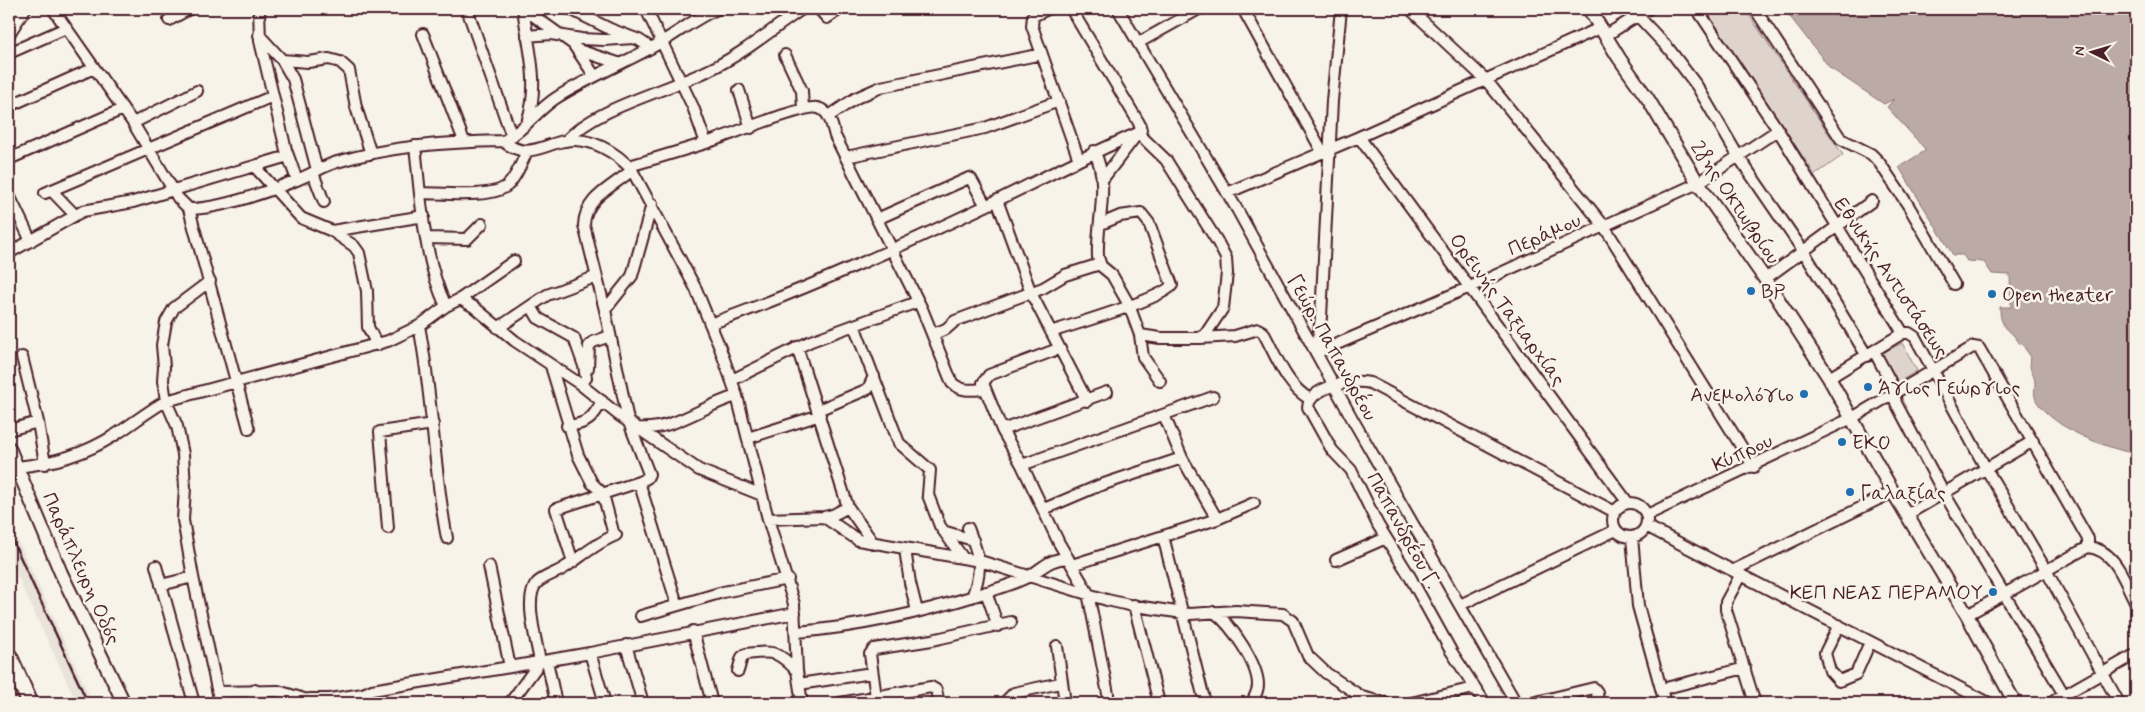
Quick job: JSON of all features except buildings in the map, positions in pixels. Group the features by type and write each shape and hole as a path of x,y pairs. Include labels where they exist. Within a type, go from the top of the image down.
{"highway":[{"path":"10,660 32,686"},
{"path":"10,660 30,703"}],"main road":[{"name":"28ης Οκτωβρίου","path":"1589,9 1602,32 1648,100 1698,183 1765,279 1829,378 2015,703"},
{"name":"Παράπλευρη Οδός","path":"9,448 61,573 124,703"}],"street":[{"path":"9,34 25,9"},
{"path":"53,9 133,123 173,191 189,209 249,430"},
{"path":"168,20 189,9"},
{"path":"259,9 259,34 288,156 297,180"},
{"path":"467,9 511,148 527,151 566,141 591,143 610,150 630,168 652,204 696,289 732,380 768,519 788,579 796,613 797,671 802,703"},
{"path":"524,9 533,69 532,105 527,122"},
{"path":"524,9 577,49 589,55 618,63"},
{"path":"570,9 633,38 656,45"},
{"path":"584,9 591,20"},
{"path":"646,9 656,45 693,107 706,143"},
{"path":"189,209 201,209 272,188 297,180 337,162 371,154 415,146 507,139 555,98 594,75 656,45 696,19 717,9"},
{"path":"566,141 580,128 604,115 681,84 722,64 802,9"},
{"path":"819,9 827,18 840,9"},
{"path":"1048,9 1033,16 1031,20 1079,160"},
{"path":"1071,9 1141,130 1102,180"},
{"name":"Γεώρ. Παπανδρέου","path":"1118,9 1227,193 1334,385 1516,703"},
{"path":"1138,43 1199,9"},
{"path":"1243,9 1326,151"},
{"path":"1316,353 1321,317 1326,151 1341,9"},
{"path":"1410,9 1486,80 1604,226 1754,466"},
{"name":"Εθνικής Αντιστάσεως","path":"1697,9 1778,130 1902,333 1909,333 1914,337 2119,703"},
{"path":"1755,9 1841,139 1871,154 1879,162 1908,205 1954,284"},
{"path":"1227,193 1486,80 1602,32 1643,11 1697,86 1738,156 1896,392 1896,403 1944,493 2067,699"},
{"path":"9,53 66,28"},
{"path":"259,34 290,71 324,202"},
{"path":"424,34 464,141"},
{"path":"527,36 551,34 563,37 604,40 633,38"},
{"path":"577,49 594,75"},
{"path":"829,116 851,101 881,87 1042,54"},
{"path":"785,55 802,91 803,110"},
{"path":"282,60 308,62 329,59 346,66 349,70 356,106 371,154"},
{"path":"9,106 94,68"},
{"path":"739,90 751,128"},
{"path":"133,123 197,91"},
{"path":"75,215 48,192 99,168 150,149 273,96"},
{"path":"846,156 985,128 1059,101"},
{"path":"573,562 556,510 647,478 648,470 628,420 605,310 595,277 584,225 584,215 593,200 630,168 817,107 829,116 835,136 933,334 952,383 958,388 968,390 984,389"},
{"path":"9,159 123,109"},
{"name":"Περάμου","path":"1316,353 1470,287 1698,183 1778,130"},
{"path":"710,324 761,305 892,248 986,206 1094,152 1138,133"},
{"path":"1138,133 1166,160 1217,240 1226,258 1226,294 1223,308 1212,327 1205,335 1199,338"},
{"name":"Ορεινής Ταξιαρχίας","path":"1359,137 1628,503"},
{"path":"415,146 427,238 437,285 446,306"},
{"path":"421,193 475,193 502,189 517,173 527,151"},
{"path":"1094,152 1102,180 1101,224 1098,245 1100,264 1112,274 1129,305 1140,334 1143,357 1160,381"},
{"path":"9,253 75,215 173,191 288,156"},
{"path":"255,167 300,218 332,231 354,246 358,253 367,291 368,327 377,344"},
{"path":"877,219 969,178 986,206"},
{"path":"9,195 31,241"},
{"path":"998,200 1031,292 1058,348 1087,401"},
{"path":"1765,279 1872,201"},
{"path":"605,310 632,276 652,204"},
{"path":"1051,332 1169,289 1171,280 1148,223 1141,213 1120,216 1101,224"},
{"path":"332,231 424,216"},
{"path":"427,238 467,239 482,224"},
{"path":"17,467 45,464 69,458 97,446 166,401 377,344 419,326 514,261"},
{"path":"933,334 964,318 1031,292 1065,275 1100,264"},
{"path":"498,328 548,295 595,277"},
{"path":"210,281 174,308 162,334 162,345 163,381 166,401 177,426 183,454 185,488 183,520 193,578 220,703"},
{"path":"460,299 474,307 498,328 551,366 583,381 602,401 637,428 709,476 762,495"},
{"path":"732,380 798,347 918,302"},
{"path":"531,306 538,318 574,338 582,359 583,381"},
{"path":"854,325 899,443 930,470 928,495 940,526 963,558"},
{"path":"419,326 433,424 437,488 447,538"},
{"path":"1140,334 1160,338 1199,338 1235,336 1258,329 1263,332 1283,369 1297,389 1310,399 1334,385 1350,380 1370,383 1615,512"},
{"path":"1829,378 1902,333"},
{"path":"583,381 589,346 593,342 610,336"},
{"path":"798,347 848,507 874,544"},
{"path":"1058,348 990,375 984,379 984,389 1002,430 1088,593 1108,694"},
{"name":"Κύπρου","path":"1646,521 1852,418 1968,349 1979,348 2033,441"},
{"path":"22,357 38,422 45,464"},
{"path":"551,366 568,426 585,470 592,483 603,494 615,535 538,582 531,591 530,603 556,703"},
{"path":"748,438 819,413 868,390 874,376"},
{"path":"1002,430 1087,401 1107,392"},
{"path":"637,428 655,427 689,418 716,402 736,396"},
{"path":"1022,465 1213,397"},
{"name":"Παπανδρέου Γ.","path":"1310,399 1308,407 1315,422 1332,450 1351,470 1386,538 1451,651 1485,703"},
{"path":"568,426 586,423 593,418 602,401"},
{"path":"1164,415 1182,458 1216,519"},
{"path":"9,430 38,422"},
{"path":"388,528 380,432 433,424"},
{"path":"1908,514 2033,441 2088,539 2088,547"},
{"path":"1044,508 1098,486 1182,458"},
{"path":"639,482 677,604"},
{"path":"1755,703 1726,602 1737,572 1893,492"},
{"path":"797,632 838,627 917,611 972,596 1030,575 1054,559 1070,562 1163,536 1216,519 1254,503"},
{"path":"1646,521 1642,532 1632,537 1627,537 1616,530 1613,522 1615,512 1620,506 1628,503 1640,505 1646,521 1977,701 1989,703"},
{"path":"768,519 824,517 833,515 848,507"},
{"path":"824,517 849,536 874,544 980,561 1107,600 1182,613 1264,611 1288,616 1298,630 1308,656 1326,673 1362,697 1386,703"},
{"path":"968,528 980,561 980,573 972,596"},
{"path":"1460,605 1616,530"},
{"path":"945,531 973,540"},
{"path":"1163,536 1205,703"},
{"path":"1632,537 1638,606 1665,703"},
{"path":"1336,560 1386,538"},
{"path":"1966,615 2088,547 2100,549 2112,556 2136,603"},
{"path":"905,549 910,583 917,611"},
{"path":"156,566 194,703"},
{"path":"489,566 510,667"},
{"path":"161,585 193,578"},
{"path":"641,616 723,592 788,579"},
{"path":"986,592 998,626"},
{"path":"1134,605 1159,703"},
{"path":"1214,612 1243,646 1256,678 1257,692 1263,703"},
{"path":"306,698 330,699 363,694 372,690 590,653 693,631 796,613"},
{"path":"876,697 870,654 874,649 1011,622"},
{"path":"1839,625 1825,653 1830,671 1839,681 1856,674 1870,642"},
{"path":"693,631 712,703"},
{"path":"778,653 797,643"},
{"path":"626,645 643,703"},
{"path":"1057,646 1060,683 1064,703"},
{"path":"738,671 742,657 746,654 770,651 778,653 797,671"},
{"path":"590,653 605,703"},
{"path":"2050,703 2067,699 2103,673 2136,654"},
{"path":"510,703 544,661"},
{"path":"1662,689 1745,668"},
{"path":"799,684 872,673"},
{"path":"1004,703 1014,693 1060,683"},
{"path":"840,703 931,687 936,690 939,703"},
{"path":"1411,703 1474,688"},
{"path":"1532,703 1594,688 1597,692 1598,703"},
{"path":"252,703 255,690"},
{"path":"218,692 278,691 306,698 317,703"},
{"path":"1252,703 1257,692"},
{"path":"354,703 363,694"}],"shaded area":[{"path":"1705,9 1745,9 1843,155 1815,175"},
{"path":"1784,9 2136,9 2136,454 2096,442 2068,429 2045,412 2037,402 2035,383 2030,367 2031,357 2021,343 2003,325 2000,315 2000,307 2011,307 2010,275 1992,274 1984,262 1967,261 1963,255 1953,255 1899,167 1926,150 1887,107 1894,99 1884,104 1830,68"},
{"path":"1902,343 1917,371 1895,384 1879,355"},
{"path":"9,521 93,703 77,703 9,559"}],"railway":[{"path":"9,533 88,703"}],"place":[{"name":"BP","path":"1751,291"},
{"name":"Open theater","path":"1992,294"},
{"name":"Άγιος Γεώργιος","path":"1868,387"},
{"name":"Ανεμολόγιο","path":"1804,394"},
{"name":"EKO","path":"1842,442"},
{"name":"Γαλαξίας","path":"1850,492"},
{"name":"ΚΕΠ ΝΕΑΣ ΠΕΡΑΜΟΥ","path":"1993,592"}]}
